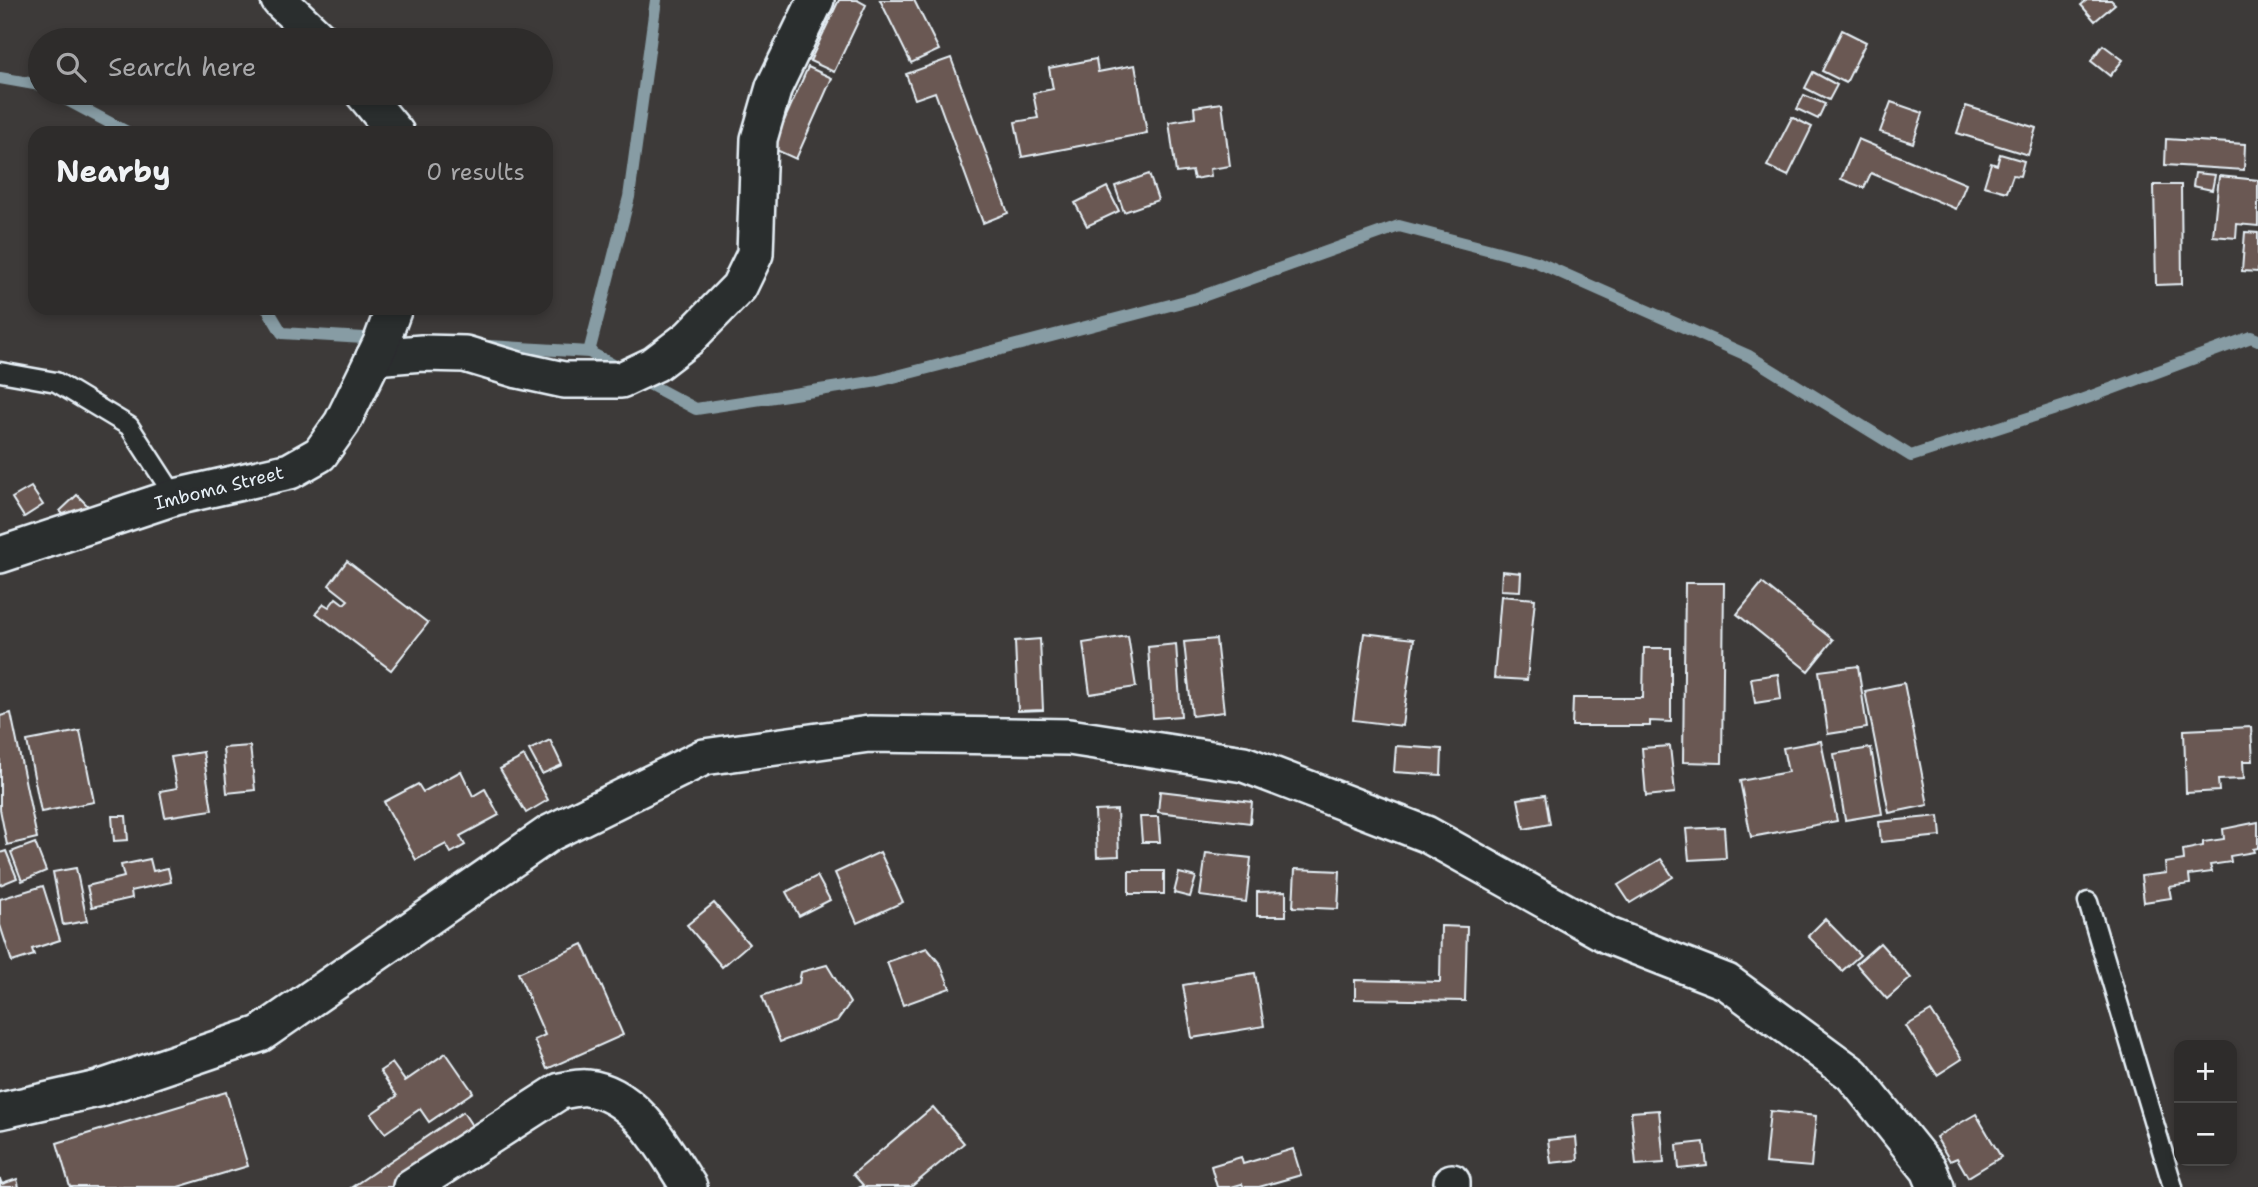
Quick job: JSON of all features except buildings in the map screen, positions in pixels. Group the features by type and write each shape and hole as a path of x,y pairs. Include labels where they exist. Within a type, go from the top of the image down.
{"street":[{"path":"279,0 308,28"},
{"path":"378,350 465,354 564,380 621,380 655,364 689,338 739,287 755,254 760,139 774,87 816,0"},
{"path":"373,105 390,126"},
{"name":"Imboma Street","path":"0,555 175,497 290,471 320,454 342,423 378,350 391,315"},
{"path":"0,1111 98,1088 260,1034 550,833 704,757 869,734 1069,737 1244,764 1426,834 1609,936 1727,982 1852,1074 1929,1170 1936,1187"},
{"path":"411,1187 560,1091 586,1087 611,1094 651,1127 689,1187"}],"lane":[{"path":"0,372 56,382 129,426 175,497"},
{"path":"2088,902 2173,1187"}],"waterway":[{"path":"589,352 629,197 656,0"},
{"path":"0,78 28,83"},
{"path":"76,105 116,126"},
{"path":"489,346 589,352 696,409 878,381 1197,298 1399,226 1537,262 1749,356 1911,456 2065,406 2251,337 2258,340"},
{"path":"271,315 282,333 380,339"}]}
